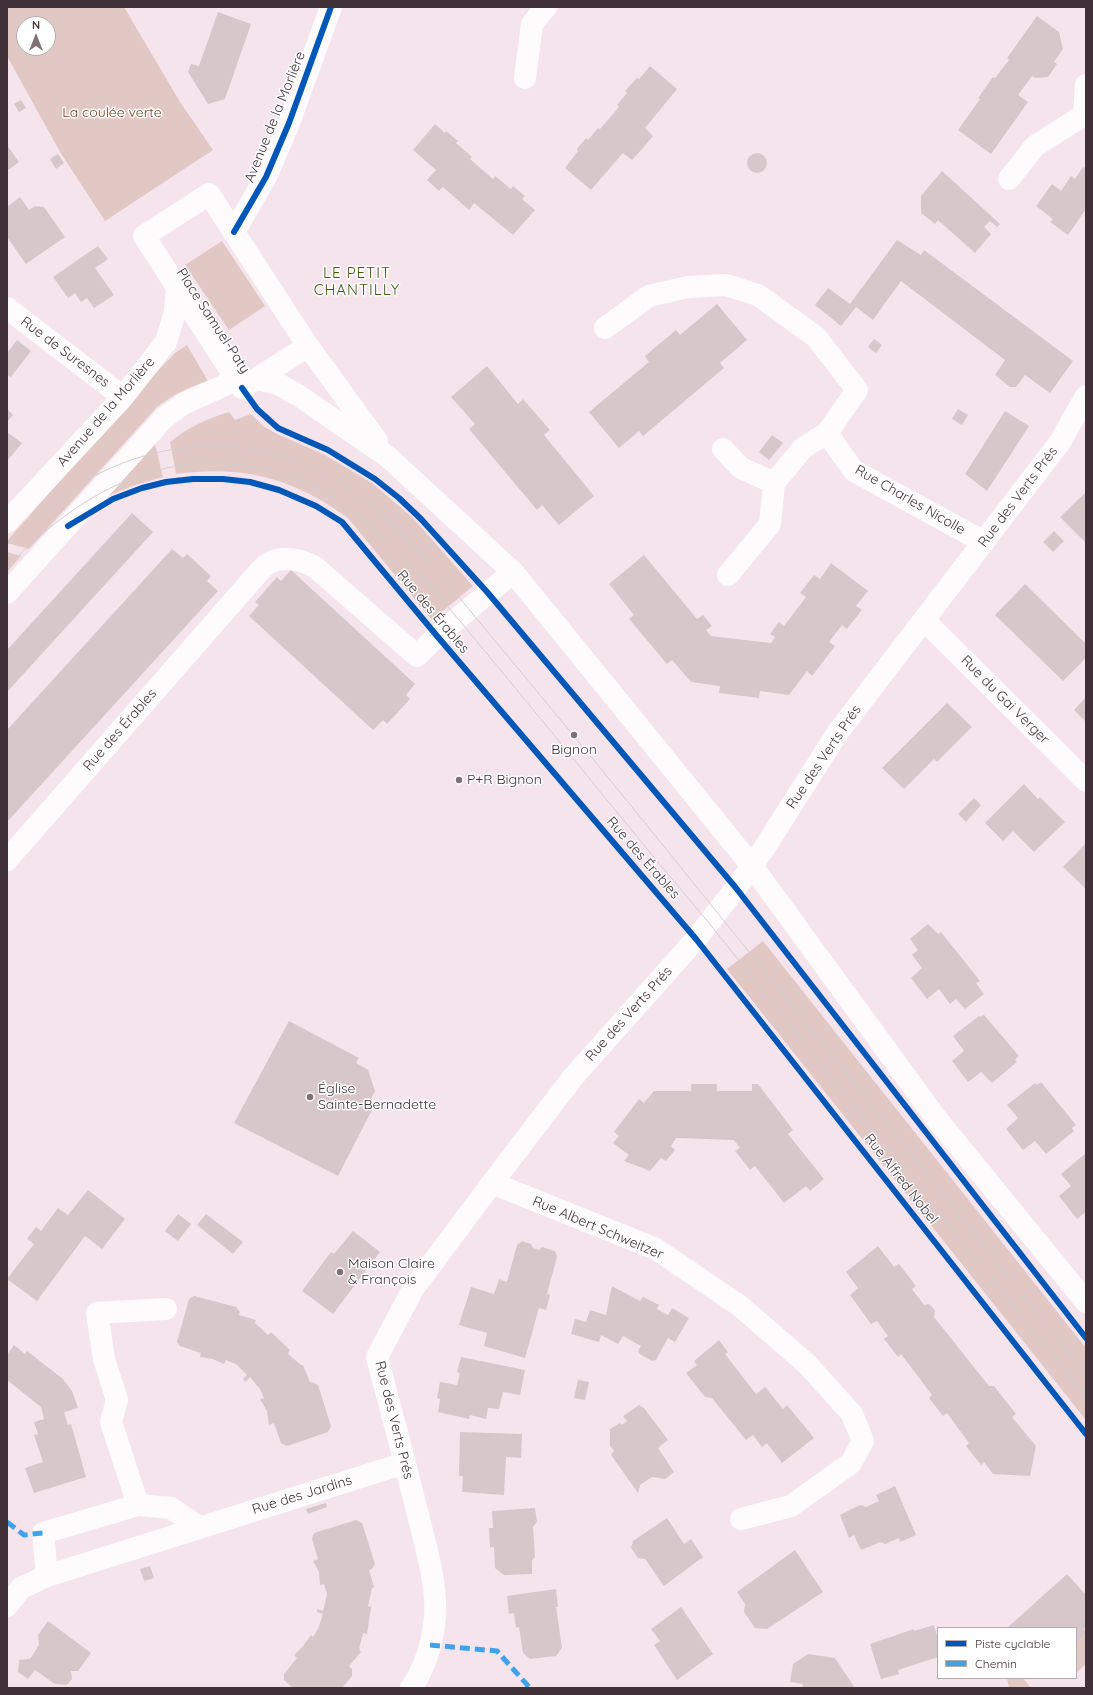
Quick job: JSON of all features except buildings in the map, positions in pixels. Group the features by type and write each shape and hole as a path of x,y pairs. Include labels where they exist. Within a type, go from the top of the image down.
{"street":[{"name":"Avenue de la Morlière","path":"234,232 266,177 289,123 331,7"},
{"path":"525,78 532,24 546,7"},
{"path":"1009,179 1034,146 1085,116 1086,86"},
{"name":"Place Samuel-Paty","path":"209,194 234,232 308,346 247,379 178,288 144,236 209,194"},
{"path":"605,328 649,296 688,287 726,285 758,295 816,337 857,390 826,433 803,448 774,483 770,524 728,575"},
{"name":"Avenue de la Morlière","path":"7,522 123,397 166,342 175,312 178,288"},
{"name":"Rue de Suresnes","path":"7,308 123,397"},
{"path":"308,346 388,457"},
{"path":"7,593 164,418 183,404 247,379 278,384 298,395 388,457 513,572 752,866 936,1118 1086,1302"},
{"name":"Rue des Verts Prés","path":"411,1688 418,1678 430,1645 435,1616 433,1584 427,1552 405,1462 377,1357 414,1290 492,1183 574,1076 696,939 752,866 838,732 1060,442 1086,396"},
{"name":"Rue Charles Nicolle","path":"826,433 854,471 984,542"},
{"path":"723,449 741,468 774,483"},
{"name":"Rue des Érables","path":"7,860 252,579 269,563 285,559 304,561 314,567 417,656 437,636 513,572"},
{"name":"Rue du Gai Verger","path":"924,620 1086,781"},
{"name":"Rue Albert Schweitzer","path":"492,1183 656,1249 740,1306 807,1364 852,1414 863,1442 851,1464 791,1506 741,1519"},
{"path":"138,1505 111,1422 117,1400 104,1359 97,1313 166,1309"},
{"name":"Rue des Jardins","path":"7,1606 21,1588 47,1576 405,1462"},
{"path":"47,1576 43,1533 138,1505 171,1508 199,1527"}],"green space":[{"name":"La coulée verte","path":"7,7 124,7 180,102 213,150 105,221 60,152 7,56"},
{"path":"222,241 265,306 229,330 185,265"},
{"path":"187,345 208,381 181,392 157,407 29,549 7,543 7,541 147,382 175,353"},
{"path":"229,412 235,420 251,414 263,426 277,434 325,455 372,483 414,519 473,586 432,620 348,518 328,504 287,484 245,473 223,471 176,474 170,442 198,424"},
{"path":"155,444 163,477 135,485 103,498"},
{"path":"7,552 21,556 7,572"},
{"path":"763,941 1086,1348 1086,1420 727,969"},
{"path":"1086,1634 1086,1664 1077,1672 1077,1643"},
{"path":"1007,1679 1024,1679 1031,1688 1009,1688"}],"tram line":[{"path":"7,545 54,503 71,490 96,475 122,463 150,454 178,449 207,446 236,447 264,451 292,459 324,473 353,492 380,513 405,537 452,589 686,873 1086,1374"},
{"path":"7,567 34,541 63,517 93,497 125,481 159,470 194,464 231,464 270,471 312,486 350,509 372,527 412,566 503,673 709,923 1086,1397"}],"marked path":[{"path":"7,1522 24,1535 43,1533"},
{"path":"430,1645 497,1651 530,1688"}],"cycle path":[{"path":"234,232 266,177 289,123 331,7"},
{"path":"242,388 257,409 278,428 328,450 375,479 399,498 421,519 488,593 736,888 1086,1338"},
{"name":"Rue Alfred Nobel","path":"68,526 113,499 142,488 166,482 193,479 223,479 250,482 279,490 316,506 342,522 437,636 696,939 1086,1434"}],"place":[{"name":"Bignon","path":"574,735"},
{"name":"P+R Bignon","path":"459,780"},
{"name":"Église Sainte-Bernadette","path":"310,1097"},
{"name":"Maison Claire & François","path":"340,1272"}],"district":[{"name":"LE PETIT CHANTILLY","path":"357,282"}]}
